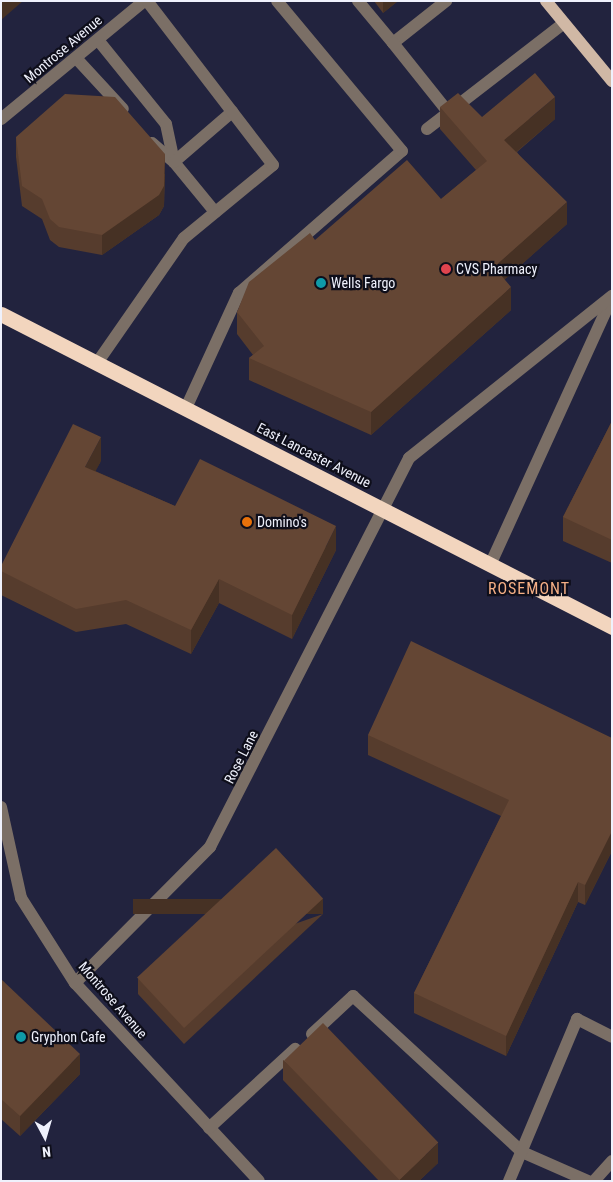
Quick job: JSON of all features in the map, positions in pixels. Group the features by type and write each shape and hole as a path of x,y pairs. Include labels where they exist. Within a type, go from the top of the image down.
{"highway":[{"name":"East Lancaster Avenue","path":"1,314 491,563 612,627"}],"main road":[{"path":"546,1 563,24 612,81"}],"street":[{"name":"Montrose Avenue","path":"1,119 145,1"},
{"path":"98,363 184,238 273,165 145,1"},
{"path":"186,408 239,293 402,151 277,1"},
{"path":"358,1 448,112"},
{"path":"393,43 446,1"},
{"path":"427,129 563,24"},
{"path":"98,40 166,124 174,162"},
{"path":"76,58 137,125 174,162 215,212"},
{"path":"174,162 232,112"},
{"path":"491,563 612,297"},
{"name":"Rose Lane","path":"75,983 210,848 381,507 409,458 612,297"},
{"name":"Montrose Avenue","path":"1,807 21,898 75,983 259,1181"},
{"path":"209,1128 353,996 522,1152 588,1181"},
{"path":"509,1181 577,1020 612,1037"},
{"path":"594,1181 612,1161"}],"building":[{"path":"535,73 555,97 504,140 567,202 494,267 511,287 371,412 249,358 264,346 237,312 249,282 310,233 315,240 407,160 441,199 487,161 440,107 458,93 482,117"},
{"path":"65,94 115,97 165,154 164,186 159,195 102,235 59,227 50,219 42,199 22,186 16,137"},
{"path":"612,421 612,540 563,517"},
{"path":"73,424 101,437 85,467 175,506 200,459 336,526 292,615 219,579 191,630 126,600 76,609 1,571 1,566"},
{"path":"411,641 612,738 612,831 585,885 578,882 506,1036 414,993 509,800 368,735"},
{"path":"276,848 323,898 184,1028 137,978"},
{"name":"Gryphon Cafe","path":"1,979 80,1054 20,1116 1,1099"},
{"path":"323,1023 438,1142 399,1180 284,1061"}],"place":[{"name":"CVS Pharmacy","path":"446,269"},
{"name":"Wells Fargo","path":"321,283"},
{"name":"Domino's","path":"247,522"},
{"name":"Gryphon Cafe","path":"21,1037"}],"district":[{"name":"ROSEMONT","path":"529,589"}]}
